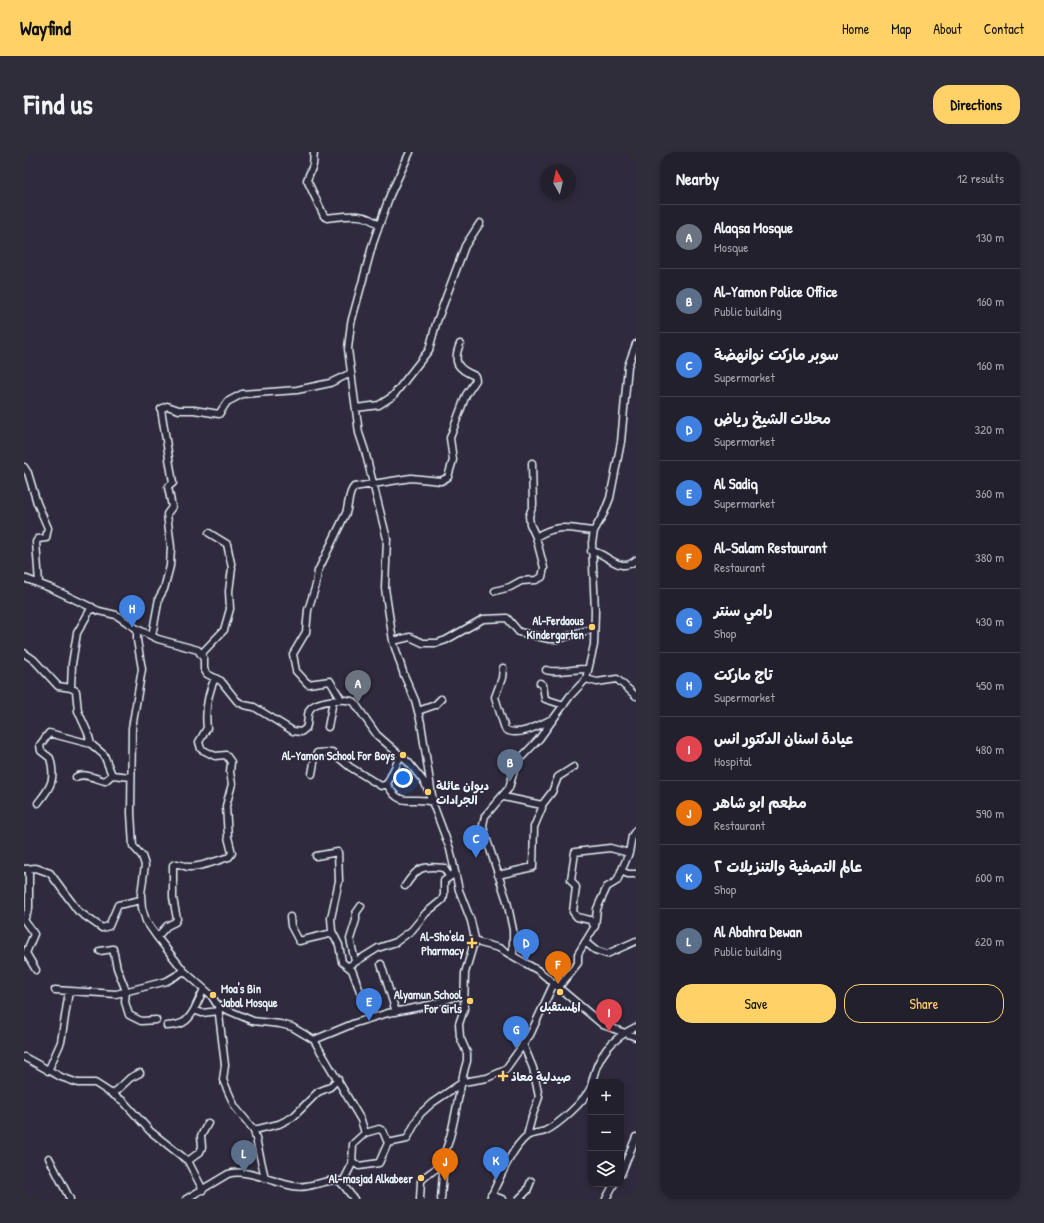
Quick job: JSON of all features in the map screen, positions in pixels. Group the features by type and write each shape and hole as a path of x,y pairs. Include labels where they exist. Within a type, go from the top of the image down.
{"street":[{"path":"314,152 312,169 307,180 324,216 327,218 364,216 370,218 379,226"},
{"path":"410,152 379,226 349,330 348,350 359,433 374,484 387,539 385,588 393,641 418,711 433,802"},
{"path":"356,408 379,405 393,396 429,350 436,324 465,246 480,223"},
{"path":"341,699 330,681 326,680 311,684 304,682 296,671 293,654 306,632 308,610 316,585 318,571 346,513 350,491 354,488 411,478 441,481 448,477 452,460 449,444 450,438 466,395 476,379 475,376 464,371 458,366 456,355 460,344"},
{"path":"513,956 513,930 507,901 483,825 487,814 504,797 511,784 516,763 539,739 553,719 586,679 594,649 595,611 591,551 594,531 610,498 621,442 628,366 636,344"},
{"path":"152,636 159,598 169,573 171,554 167,514 172,507 168,487 172,484 160,409 166,406 179,410 194,410 219,414 227,402 242,394 297,390 330,383 351,374"},
{"path":"495,592 510,588 521,581 536,580 543,576 544,568 536,537 530,524 529,516 533,505 532,463"},
{"path":"24,467 28,473 37,503 49,530 46,538 38,539 36,542 38,583"},
{"path":"536,537 553,528 594,531"},
{"path":"202,653 224,630 230,609 229,591 232,568 227,544 209,533"},
{"path":"591,551 600,553 612,562 620,565 628,565 636,560"},
{"path":"24,578 92,607 116,615 137,629 152,636 169,643 194,648 202,653 206,672 221,680 237,701 244,705 254,707 296,732 301,732 306,728 308,712 314,705 341,699 348,699 356,703 378,735 412,766 425,783 450,849 452,874 471,921 475,939 464,973 464,1009 459,1027 468,1059 449,1136 441,1161 435,1170 421,1181 420,1199"},
{"path":"71,688 72,664 77,634 92,607"},
{"path":"393,641 410,637 423,643 437,643 460,633 479,620 487,618 507,618 519,632 549,639 560,639 594,629"},
{"path":"137,629 136,640 142,669 132,728 132,843 134,848 142,856 145,865 141,900 144,917 157,937 184,971 214,998 218,1009 225,1065 223,1080 235,1107 254,1130 265,1178"},
{"path":"24,653 34,660 58,686 71,688 76,692 78,711 88,733 91,744"},
{"path":"503,668 502,678 495,698 505,729 514,732 534,728 553,719"},
{"path":"546,670 551,672 570,669 588,669"},
{"path":"157,937 167,926 177,919 173,898 173,865 178,864 188,867 196,866 229,857 232,853 228,836 226,806 232,784 230,772 231,762 226,755 215,756 201,749 199,742 207,728 205,714 210,702 210,689 215,678"},
{"path":"586,679 597,682 617,679 636,696"},
{"path":"540,683 543,685 544,697 547,701 564,705"},
{"path":"418,711 435,705 441,699"},
{"path":"328,727 333,701"},
{"path":"38,803 48,789 53,778 50,758 41,751 40,745 49,733 91,744 104,755 112,775"},
{"path":"312,774 317,753 332,752 381,786 387,784 401,756"},
{"path":"498,875 533,867 534,827 542,806 552,792 558,777 574,767"},
{"path":"76,777 81,774 105,781 112,775 131,777"},
{"path":"387,784 392,794 404,801 427,800 433,802"},
{"path":"504,797 542,806"},
{"path":"388,1143 407,1139 420,1114 432,1103 462,1082 487,1078 505,1070 523,1044 557,985 578,963 578,954 596,926 597,909 600,902 607,887 616,880 629,853 632,836 636,830"},
{"path":"596,926 590,920 577,917 573,912 576,887 571,880 575,852 610,848 629,853"},
{"path":"316,856 338,852 339,881 331,918 333,933 339,946 342,962 352,970 370,1018"},
{"path":"405,886 414,872 424,867 444,868 452,874"},
{"path":"36,970 26,953 34,934 24,920 29,908 27,869 36,868 50,873 78,911 102,928 109,926 118,905 141,900"},
{"path":"620,871 628,874 636,874"},
{"path":"348,966 378,948 396,942 412,930 426,913 442,900 444,895 444,880 452,874"},
{"path":"355,961 350,938 356,920 356,913 361,906"},
{"path":"290,918 291,926 299,941 333,933"},
{"path":"475,939 480,943 499,948 539,971 557,985 600,1024 636,1037"},
{"path":"585,942 595,950 607,954 636,941"},
{"path":"100,951 113,949 117,968 126,990 126,1007 130,1015 141,1021 156,1020"},
{"path":"381,964 396,1012"},
{"path":"56,990 112,994 167,981 184,971"},
{"path":"167,1026 181,1025 188,1020 204,989"},
{"path":"48,1071 61,1042 70,991"},
{"path":"314,1040 370,1018 430,1005 464,994"},
{"path":"194,1010 202,1013 218,1009 253,1021 280,1024 292,1027 314,1040 362,1120 365,1133"},
{"path":"593,1079 603,1054 614,1040 625,1032 636,1027"},
{"path":"502,1199 490,1197 501,1173 527,1136 539,1097 532,1068 523,1044"},
{"path":"24,1057 48,1071 74,1082 95,1083 123,1101 138,1120 188,1161 202,1190"},
{"path":"113,1094 130,1078 140,1073"},
{"path":"254,1130 279,1124 293,1117 318,1092 330,1087 338,1079"},
{"path":"527,1136 554,1126 588,1093"},
{"path":"188,1161 200,1152 202,1147 201,1136 208,1123"},
{"path":"342,1184 352,1162 353,1144 365,1133 379,1129 383,1131 388,1143 379,1163 359,1166 352,1162"},
{"path":"624,1167 636,1137"},
{"path":"49,1158 70,1199"},
{"path":"441,1161 443,1174 441,1199"},
{"path":"186,1199 231,1173 265,1178 297,1187 330,1180 339,1181 354,1199"},
{"path":"519,1199 527,1191 530,1181"},
{"path":"606,1199 612,1187"}],"place":[{"name":"Al-Ferdaous Kindergarten","path":"592,627"},
{"name":"تاج ماركت","path":"132,628"},
{"name":"Alaqsa Mosque","path":"358,703"},
{"name":"Al-Yamon School For Boys","path":"403,755"},
{"name":"Al-Yamon Police Office","path":"510,782"},
{"name":"ديوان عائلة الجرادات","path":"428,792"},
{"name":"سوبر ماركت نوانهضة","path":"476,858"},
{"name":"Al-Sho'ela Pharmacy","path":"472,943"},
{"name":"محلات الشيخ رياض","path":"526,962"},
{"name":"Al-Salam Restaurant","path":"558,984"},
{"name":"المستقبل","path":"560,992"},
{"name":"Moa's Bin Jabal Mosque","path":"213,995"},
{"name":"Alyamun School For Girls","path":"470,1001"},
{"name":"Al Sadiq","path":"369,1021"},
{"name":"عيادة اسنان الدكتور انس","path":"609,1032"},
{"name":"رامي سنتر","path":"516,1049"},
{"name":"صيدلية معاذ","path":"503,1076"},
{"name":"Al Abahra Dewan","path":"244,1173"},
{"name":"Al-masjad Alkabeer","path":"421,1178"},
{"name":"عالم التصفية والتنزيلات ٢","path":"496,1180"},
{"name":"مطعم ابو شاهر","path":"445,1181"}]}
